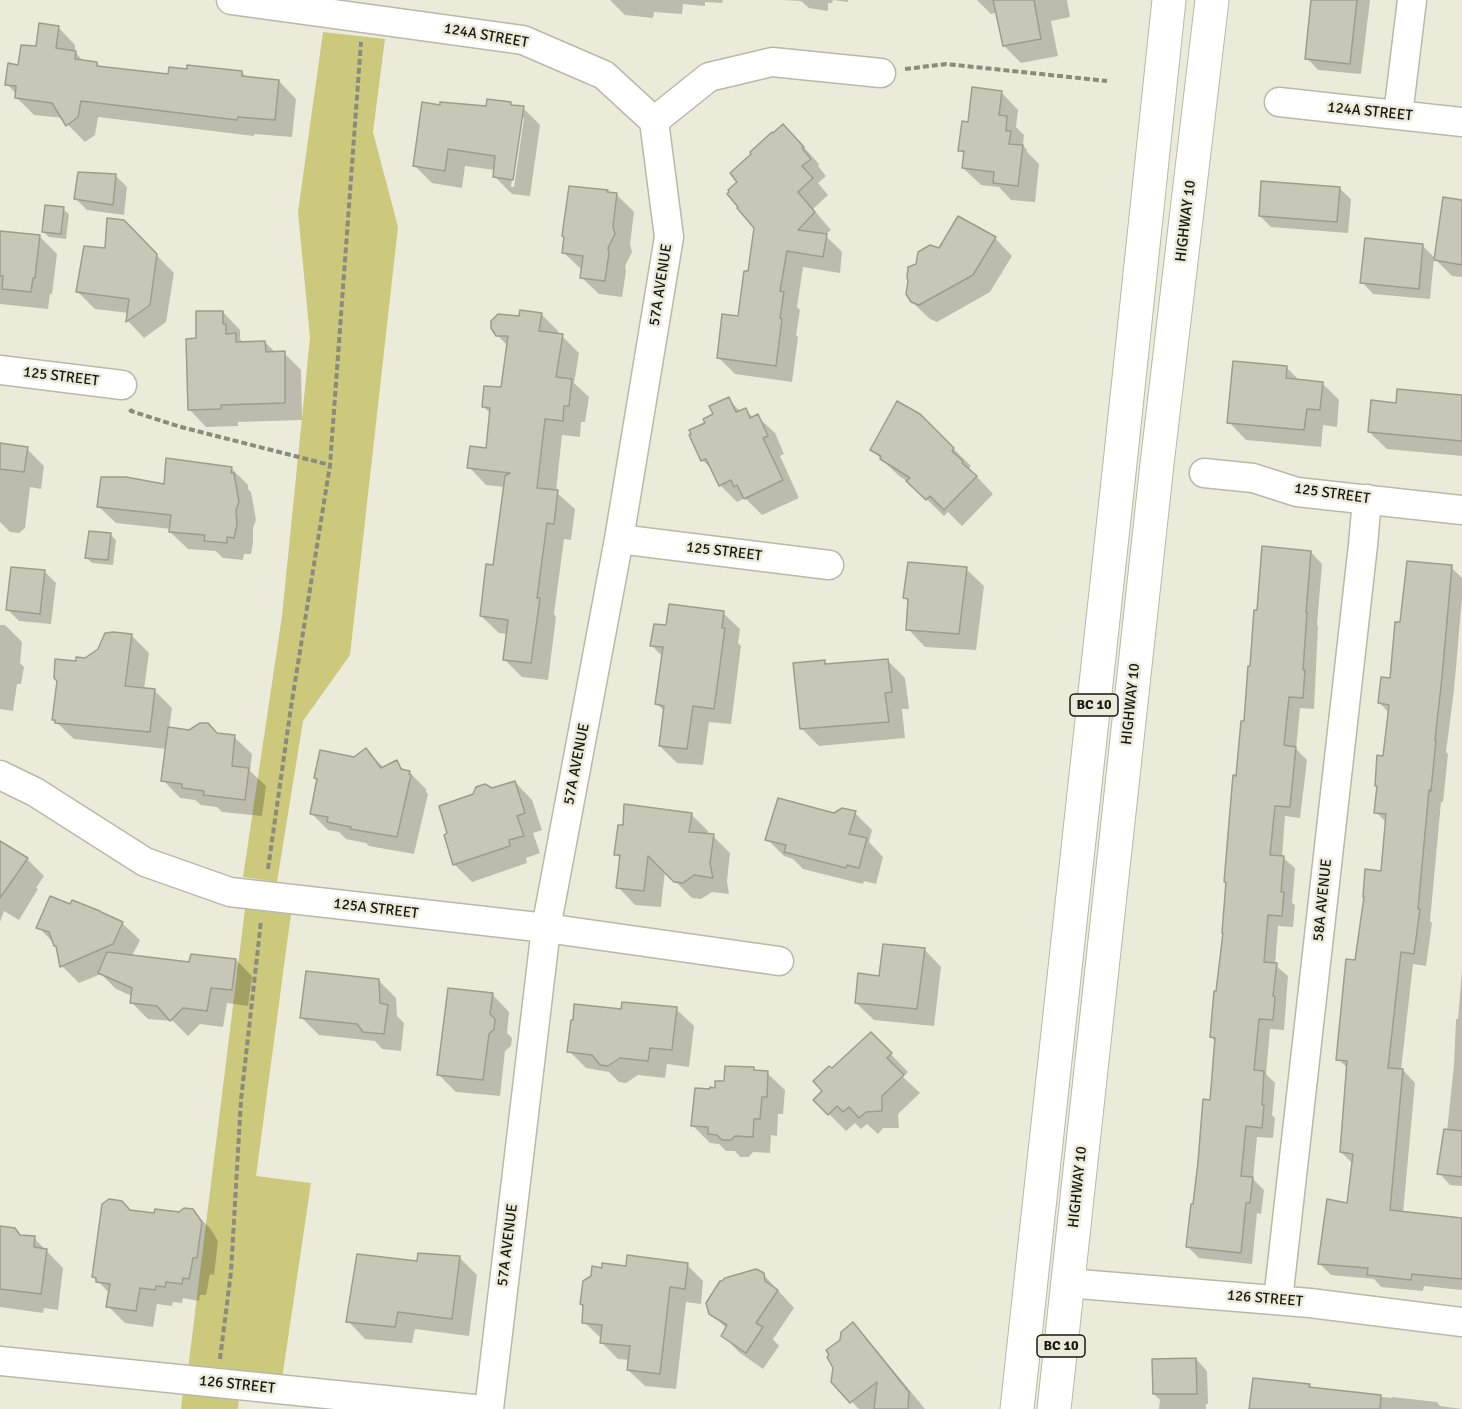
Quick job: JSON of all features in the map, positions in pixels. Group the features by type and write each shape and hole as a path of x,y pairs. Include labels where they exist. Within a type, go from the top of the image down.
{"highway":[{"name":"BC 10","path":"1017,1409 1169,0"},
{"name":"HIGHWAY 10","path":"1054,1409 1156,476 1212,0"}],"street":[{"name":"124A STREET","path":"231,0 523,40 604,75 654,121"},
{"path":"1398,115 1412,0"},
{"path":"654,121 709,77 772,62 881,73"},
{"name":"124A STREET","path":"1279,102 1462,122"},
{"name":"57A AVENUE","path":"489,1409 546,928 619,539 669,237 654,121"},
{"name":"125 STREET","path":"0,370 122,385"},
{"name":"125 STREET","path":"1204,473 1253,478 1298,492 1462,510"},
{"name":"58A AVENUE","path":"1278,1300 1367,499"},
{"name":"125 STREET","path":"619,539 829,565"},
{"name":"125A STREET","path":"0,775 35,792 145,862 231,892 546,928 779,961"},
{"name":"126 STREET","path":"1067,1283 1278,1300 1462,1322"},
{"name":"126 STREET","path":"1,1368 217,1383 474,1409"}],"path":[{"path":"217,1383 231,1272 241,1100 264,895 291,707 330,465 363,18"},
{"path":"881,73 946,64 1107,81"},
{"path":"122,385 131,411 181,427 330,465"}],"shaded area":[{"path":"323,32 385,39 373,132 398,227 350,655 303,721 277,882 243,877 282,616 310,338 298,212"},
{"path":"246,901 292,906 256,1176 311,1183 282,1379 188,1369"},
{"path":"183,1390 239,1397 238,1409 181,1409"}],"building":[{"path":"993,0 1034,0 1041,39 1003,46"},
{"path":"1311,0 1357,0 1350,64 1305,59"},
{"path":"39,23 59,26 56,48 76,51 75,59 97,62 97,66 168,74 169,67 187,69 187,65 242,71 242,76 279,80 275,120 238,117 237,120 81,101 78,117 66,126 52,103 15,98 16,86 5,85 8,63 18,65 21,45 36,46"},
{"path":"972,87 1002,91 999,115 1007,116 1006,131 1011,131 1009,144 1023,145 1018,186 993,183 994,172 962,168 964,151 958,151 962,121 968,122"},
{"path":"487,99 524,106 513,180 493,177 495,156 448,149 445,171 413,166 422,102 440,105 440,102 486,106"},
{"path":"783,124 804,147 802,148 811,159 802,166 813,178 798,192 815,212 798,230 827,234 823,257 787,251 780,291 784,292 776,366 717,358 722,314 738,316 744,271 748,271 754,228 727,194 737,182 730,173 751,154 750,152"},
{"path":"78,172 116,174 113,205 74,199"},
{"path":"1261,181 1340,187 1337,222 1259,216"},
{"path":"569,186 617,193 613,226 615,234 608,248 605,281 580,278 583,256 562,253"},
{"path":"1443,197 1462,200 1462,265 1434,260"},
{"path":"45,205 64,207 61,234 42,232"},
{"path":"958,216 996,237 973,275 919,305 911,302 906,294 908,267 916,264 918,252 930,245 939,248"},
{"path":"107,218 124,220 157,254 150,305 126,322 129,299 76,292 84,246 105,248"},
{"path":"0,231 40,235 31,292 2,289"},
{"path":"1365,238 1423,244 1419,289 1360,283"},
{"path":"520,310 542,313 539,331 563,334 556,377 572,379 569,406 564,406 563,421 545,419 537,488 558,490 554,524 547,523 531,663 503,660 508,620 480,616 486,564 493,565 505,476 510,473 467,468 470,446 486,448 490,408 482,407 484,386 501,387 508,336 496,336 491,328 491,321 498,314 519,316"},
{"path":"196,311 223,311 226,334 236,333 236,342 265,341 266,352 285,351 285,403 221,405 221,409 188,410 186,339 196,338"},
{"path":"1233,361 1287,366 1286,378 1323,382 1320,410 1307,409 1304,430 1227,423"},
{"path":"1397,389 1462,395 1462,441 1368,432 1371,400 1396,403"},
{"path":"729,397 736,412 746,408 750,418 758,414 768,436 763,438 783,480 744,499 737,485 734,487 731,480 719,486 706,459 701,461 689,435 691,434 689,430 705,423 703,419 713,414 709,406"},
{"path":"897,401 920,414 954,448 952,451 963,461 962,463 977,476 944,510 930,496 926,500 906,481 910,478 870,450"},
{"path":"0,443 28,447 24,472 0,469"},
{"path":"166,458 232,467 231,473 234,473 239,502 236,510 237,525 234,538 227,537 227,543 204,541 205,535 169,532 171,515 97,507 101,477 126,477 164,484"},
{"path":"89,531 111,533 108,560 85,558"},
{"path":"1262,546 1311,551 1303,698 1289,697 1284,745 1296,747 1290,807 1275,806 1270,855 1284,856 1281,892 1284,892 1282,916 1268,915 1264,962 1277,963 1273,996 1275,997 1273,1020 1259,1019 1254,1070 1264,1071 1262,1105 1264,1105 1262,1128 1246,1126 1241,1176 1253,1177 1250,1203 1246,1203 1241,1253 1186,1247 1198,1162 1203,1099 1210,1100 1215,1038 1210,1037 1223,933 1226,882 1224,882 1233,775 1236,776 1241,721 1244,721"},
{"path":"1407,561 1452,565 1431,791 1429,790 1418,909 1420,909 1414,954 1401,952 1388,1068 1403,1069 1390,1210 1462,1218 1462,1279 1412,1274 1411,1280 1367,1275 1368,1268 1318,1264 1327,1199 1347,1203 1353,1154 1340,1152 1347,1061 1336,1060 1346,959 1355,960 1364,897 1365,869 1381,871 1386,814 1374,813 1377,786 1375,786 1377,755 1383,756 1389,705 1378,703 1381,677 1390,678 1395,622 1400,622"},
{"path":"908,562 967,567 959,634 906,630 908,599 903,598"},
{"path":"11,567 45,570 40,614 6,610"},
{"path":"669,604 724,611 722,628 725,628 714,709 693,706 687,749 659,746 664,706 655,704 663,647 650,646 654,624 666,625"},
{"path":"105,633 132,634 125,686 155,689 150,732 55,723 55,720 52,720 57,681 54,678 55,659 76,661 76,657 85,658 98,649"},
{"path":"888,659 892,692 885,693 889,722 800,729 793,663 825,660 825,664"},
{"path":"200,723 208,723 217,733 235,735 232,766 249,768 245,800 203,795 204,791 182,788 182,784 161,781 168,727 189,730"},
{"path":"366,748 381,768 397,760 401,769 410,771 397,837 350,829 351,827 327,822 328,817 310,814 320,750 354,757"},
{"path":"515,781 525,813 517,816 524,836 509,840 510,846 453,865 444,835 447,833 439,806 473,794 476,787 485,784 492,788"},
{"path":"778,798 834,813 842,808 856,811 849,834 867,838 859,868 847,865 846,868 784,852 786,845 765,840"},
{"path":"624,804 692,813 689,832 714,834 710,863 713,878 694,875 683,883 674,882 648,856 644,891 616,888 620,855 614,855 618,825 623,825"},
{"path":"0,841 28,858 0,898"},
{"path":"50,896 70,904 72,900 123,922 113,944 60,967 56,946 49,932 36,928"},
{"path":"883,944 925,948 917,1009 855,1003 858,973 879,976"},
{"path":"107,952 189,962 191,954 236,959 232,990 211,988 207,1011 183,1008 170,1021 157,1006 130,1003 132,988 98,973"},
{"path":"306,971 379,979 380,1003 388,1005 384,1034 363,1032 357,1024 300,1018"},
{"path":"448,988 493,993 490,1014 495,1019 494,1029 489,1034 483,1080 437,1075"},
{"path":"622,1002 677,1007 672,1050 650,1048 648,1061 620,1058 608,1066 600,1065 592,1055 567,1052 574,1004 621,1009"},
{"path":"871,1032 892,1053 887,1058 904,1075 882,1096 882,1111 866,1112 859,1118 849,1107 843,1112 837,1106 828,1115 813,1100 822,1091 813,1081 829,1066 832,1068"},
{"path":"725,1066 754,1067 754,1070 768,1071 767,1097 762,1097 760,1119 754,1119 753,1137 735,1136 731,1140 722,1140 717,1135 708,1134 708,1127 691,1126 695,1088 715,1088 715,1081 724,1081"},
{"path":"1444,1129 1462,1131 1462,1177 1437,1174"},
{"path":"109,1199 122,1201 130,1210 154,1213 155,1209 179,1212 184,1208 193,1209 202,1222 197,1258 193,1258 189,1279 183,1278 182,1284 166,1282 165,1287 156,1286 155,1290 140,1288 136,1311 106,1307 110,1284 96,1282 96,1278 92,1277 102,1204"},
{"path":"0,1226 15,1228 20,1235 35,1236 34,1247 47,1249 41,1294 0,1289"},
{"path":"418,1253 460,1256 452,1319 398,1312 395,1327 346,1322 357,1254 417,1261"},
{"path":"627,1255 688,1263 685,1289 670,1287 660,1374 627,1370 630,1346 600,1343 602,1325 582,1323 583,1305 580,1304 583,1281 591,1276 592,1266 602,1268 602,1263 626,1266"},
{"path":"756,1269 764,1273 765,1281 778,1290 756,1323 763,1327 746,1353 721,1336 727,1325 709,1314 706,1303 720,1281"},
{"path":"853,1322 909,1392 908,1409 874,1409 877,1382 850,1403 831,1382 833,1368 826,1350 840,1340 841,1332"},
{"path":"1196,1358 1197,1394 1153,1394 1152,1359"},
{"path":"1253,1378 1381,1395 1380,1409 1249,1409"}]}
